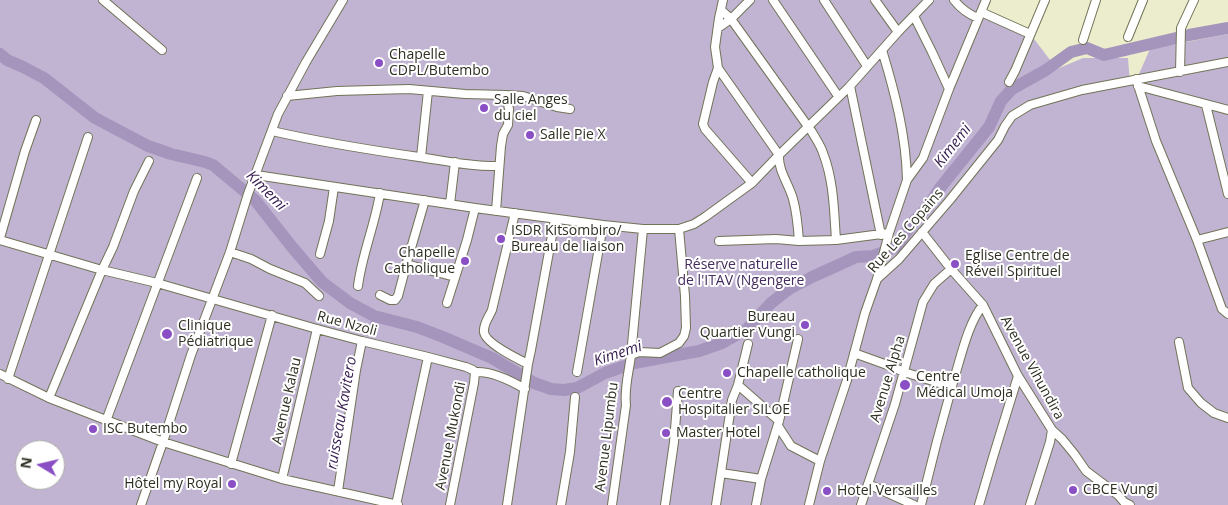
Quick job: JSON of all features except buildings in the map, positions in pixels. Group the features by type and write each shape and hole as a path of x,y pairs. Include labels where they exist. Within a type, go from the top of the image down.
{"street":[{"path":"103,0 162,50"},
{"path":"141,505 191,356 230,252 246,200 278,114 343,0"},
{"path":"723,0 715,47 718,68 779,154 778,163 792,197 797,216 799,241"},
{"path":"718,28 731,19 750,0"},
{"path":"773,0 838,96"},
{"path":"824,0 867,66"},
{"path":"876,0 898,32"},
{"path":"256,175 555,219 643,229 679,229 694,224 752,183 779,154 850,86 928,0"},
{"path":"954,0 964,10 1030,34"},
{"path":"877,279 889,233 907,180 923,158 986,0"},
{"path":"1009,82 1045,0"},
{"path":"1084,40 1096,0"},
{"path":"1128,37 1143,0"},
{"path":"1180,72 1181,28 1194,0"},
{"path":"721,10 731,19 821,147 826,162 834,206 836,240"},
{"path":"914,16 949,89"},
{"path":"882,50 894,90 904,136 907,180"},
{"name":"Rue Les Copains","path":"809,505 820,461 841,402 865,313 877,279 899,259 949,201 998,140 1012,116 1030,105 1046,99 1082,90 1137,83 1228,62"},
{"path":"718,68 713,82 704,124 705,128 752,183"},
{"path":"1137,83 1228,110"},
{"path":"1137,83 1156,141 1197,240 1222,309 1228,314"},
{"path":"850,86 881,235"},
{"path":"287,96 337,91 409,89 465,94 524,96 557,107 570,109"},
{"path":"421,157 428,91"},
{"path":"496,211 501,146 503,134 508,125 506,95"},
{"path":"1206,105 1228,194"},
{"path":"0,239 25,151 36,120"},
{"path":"272,131 307,139 421,157 484,166 499,166"},
{"path":"8,379 88,137"},
{"path":"49,398 113,247 134,191 149,161"},
{"path":"450,204 455,162"},
{"path":"106,421 197,178"},
{"path":"320,254 329,221 334,187"},
{"path":"358,286 360,269 380,193"},
{"path":"380,295 390,300 396,300 425,200"},
{"path":"447,303 475,208"},
{"path":"515,213 492,310 485,324 484,332 486,338 492,344 528,366"},
{"path":"507,505 528,366 555,219"},
{"path":"577,372 603,225"},
{"name":"Avenue Lipumbu","path":"612,505 626,406 625,397 631,356 643,229"},
{"path":"631,356 639,352 660,353 679,343 684,336 686,328 685,296 679,229"},
{"name":"Avenue Vihundira","path":"922,232 983,305 1018,376 1052,430 1062,438 1086,471 1130,505"},
{"path":"1197,240 1228,232"},
{"path":"719,241 776,239 799,241 836,240 889,233"},
{"name":"Rue Nzoli","path":"0,239 102,270 158,283 317,329 466,367 475,372 500,377 525,388"},
{"path":"230,252 251,259 305,283 319,296"},
{"path":"406,264 455,277"},
{"name":"Avenue Alpha","path":"861,505 904,372 923,302 934,284 951,268"},
{"path":"921,505 961,357 973,322 983,305"},
{"path":"231,464 272,315"},
{"name":"Avenue Kalau","path":"282,479 317,329"},
{"path":"756,505 798,339"},
{"path":"338,491 362,341"},
{"path":"1179,342 1188,388 1201,403 1214,413 1228,418"},
{"path":"716,505 732,400 738,385 748,344"},
{"path":"854,353 904,372 952,387"},
{"path":"0,374 49,398 163,442 282,479 397,505 428,357"},
{"name":"Avenue Mukondi","path":"450,505 475,372"},
{"path":"979,505 1018,376"},
{"path":"738,385 778,423 791,446 820,461"},
{"path":"665,505 674,442 678,391"},
{"path":"561,505 570,452 575,397"},
{"path":"1030,505 1052,430"},
{"path":"721,473 762,479"},
{"path":"868,484 914,505"}],"green space":[{"name":"Réserve naturelle de l'ITAV (Ngengere","path":"0,0 982,0 977,12 1031,35 1057,69 1083,58 1128,58 1130,84 1135,83 1150,49 1228,34 1228,505 0,505"}],"waterway":[{"name":"Kimemi","path":"0,54 7,60 44,78 95,118 148,146 213,165 255,200 322,282 350,303 374,316 417,327 492,358 534,383 551,389 564,390 577,388 605,373 634,363 699,351 722,343 747,329 771,303 789,289 856,257 873,256 896,247 914,221 927,208 940,188 989,127 1001,101 1012,89 1046,70 1071,52 1087,48 1104,55 1228,28"},
{"name":"ruisseau Kavitero","path":"368,330 374,316"}],"place":[{"name":"Chapelle CDPL/Butembo","path":"379,63"},
{"name":"Salle Anges du ciel","path":"484,108"},
{"name":"Salle Pie X","path":"530,135"},
{"name":"ISDR Kitsombiro/ Bureau de liaison","path":"501,239"},
{"name":"Chapelle Catholique","path":"465,261"},
{"name":"Eglise Centre de Réveil Spirituel","path":"955,264"},
{"name":"Bureau Quartier Vungi","path":"805,325"},
{"name":"Clinique Pédiatrique","path":"167,334"},
{"name":"Chapelle catholique","path":"727,373"},
{"name":"Centre Médical Umoja","path":"905,385"},
{"name":"Centre Hospitalier SILOE","path":"667,402"},
{"name":"ISC Butembo","path":"93,429"},
{"name":"Master Hotel","path":"666,433"},
{"name":"Hôtel my Royal","path":"232,484"},
{"name":"CBCE Vungi","path":"1073,490"},
{"name":"Hotel Versailles","path":"827,491"}]}
